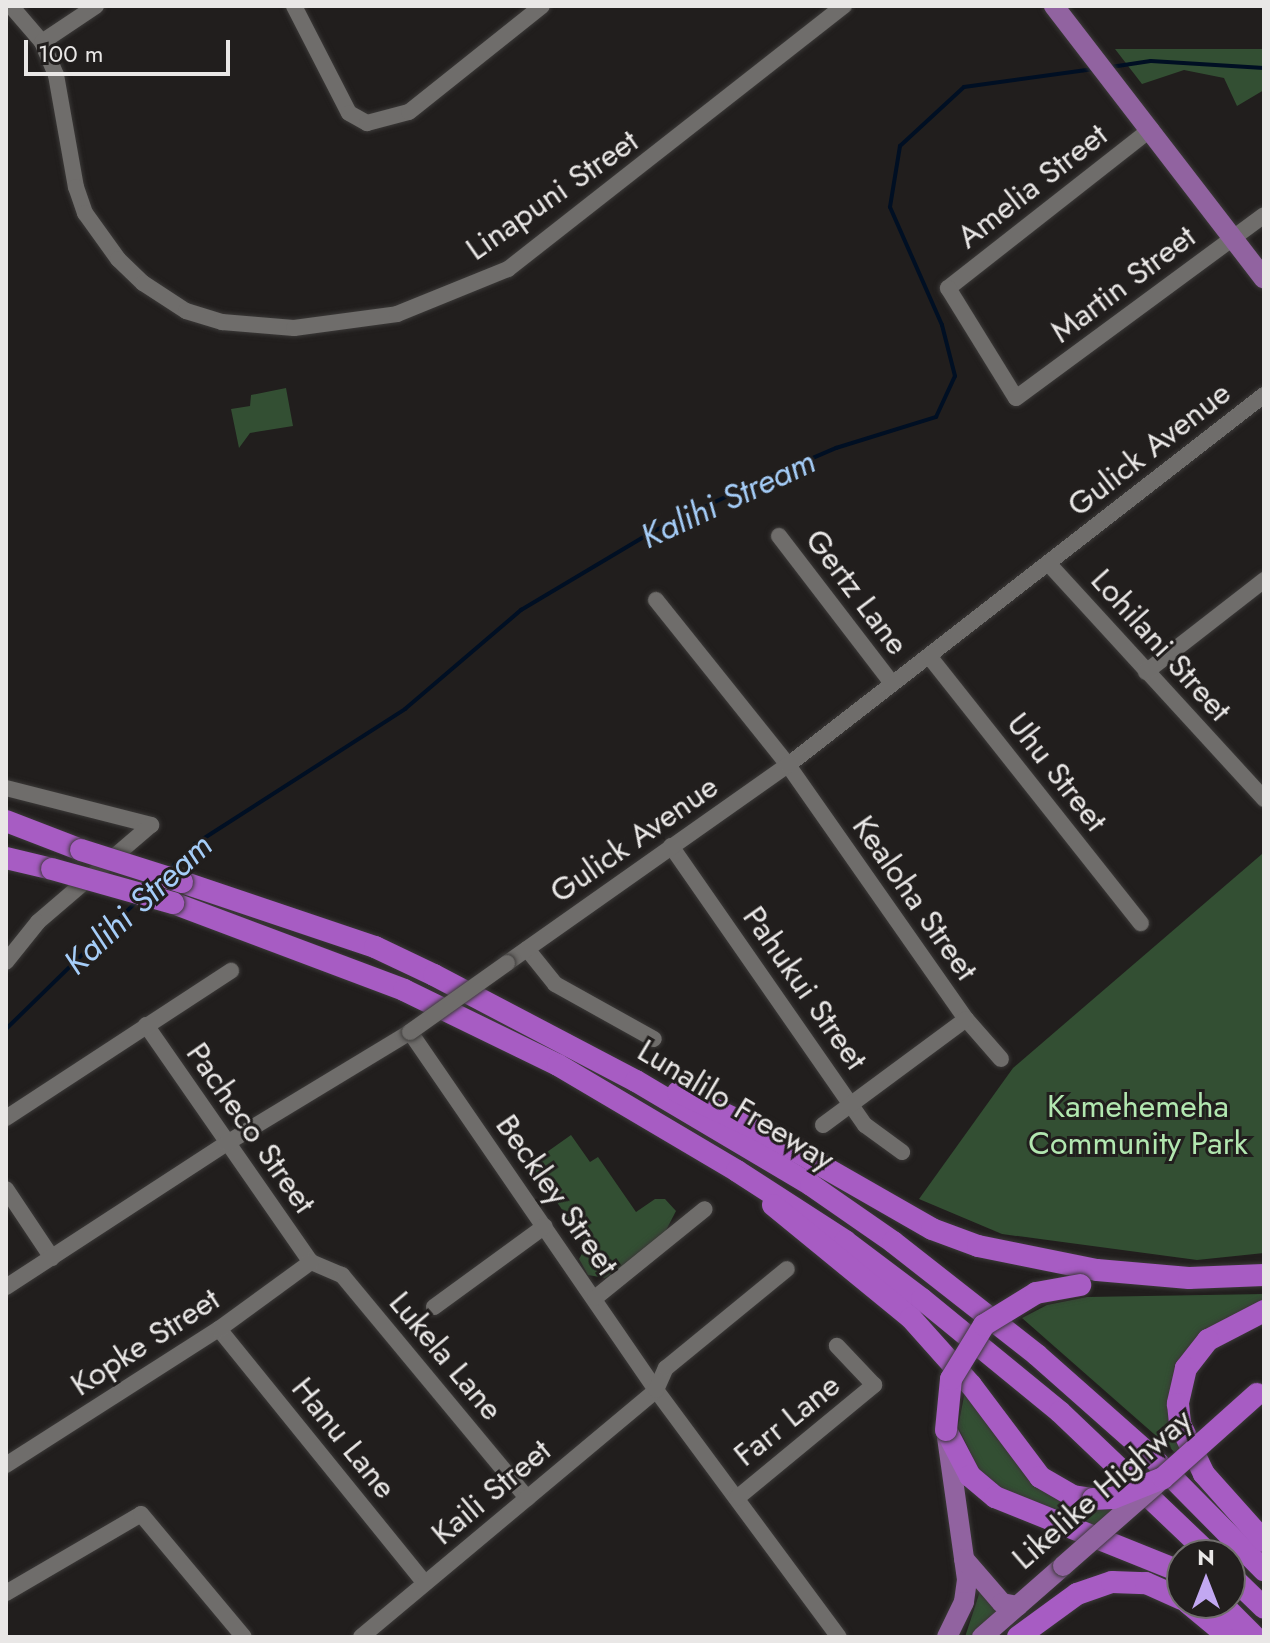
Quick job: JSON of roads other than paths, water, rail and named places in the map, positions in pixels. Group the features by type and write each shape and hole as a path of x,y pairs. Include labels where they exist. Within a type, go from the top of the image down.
{"highway":[{"path":"6,821 81,850"},
{"path":"6,828 81,850"},
{"name":"Lunalilo Freeway","path":"81,850 375,947 527,1021 811,1185 893,1242 1059,1375 1150,1455 1264,1570"},
{"name":"Lunalilo Freeway","path":"6,858 173,903 404,990 558,1065 737,1171 845,1241 922,1299 1060,1412 1193,1539"},
{"path":"527,1021 761,1131 932,1229 978,1246 1097,1270 1189,1278 1264,1276"},
{"path":"737,1171 798,1229 911,1318 971,1385 1040,1477 1073,1496 1093,1499 1113,1498 1163,1478"},
{"name":"Likelike Highway","path":"946,1430 951,1379 984,1325 1036,1293 1080,1285 1185,1286 1264,1276"},
{"path":"1264,1311 1208,1340 1186,1368 1178,1404 1184,1434 1204,1474 1264,1541"},
{"name":"Likelike Highway","path":"1163,1478 1260,1391"},
{"path":"946,1430 970,1476 995,1497 1166,1566"},
{"path":"1018,1637 1077,1594 1112,1582 1146,1583 1166,1592"},
{"path":"1246,1591 1264,1608"},
{"path":"1207,1619 1229,1637"},
{"path":"1237,1619 1255,1637"}],"main road":[{"path":"1054,6 1151,129 1230,239 1264,279"},
{"name":"Likelike Highway","path":"946,1430 964,1559 964,1602 947,1637"},
{"name":"Likelike Highway","path":"982,1637 1163,1478"},
{"path":"964,1559 1002,1603 1018,1606"}],"street":[{"name":"Linapuni Street","path":"11,6 42,42 56,75 76,187 85,213 118,259 143,283 186,311 222,322 294,328 397,314 508,269 844,6"},
{"path":"42,42 96,6"},
{"path":"294,6 349,113 367,123 409,112 542,6"},
{"name":"Amelia Street","path":"1016,398 948,288 1151,129"},
{"name":"Martin Street","path":"1016,398 1264,215"},
{"name":"Gulick Avenue","path":"6,1287 227,1143 410,1032 788,765 1264,395"},
{"name":"Gertz Lane","path":"779,536 891,682"},
{"name":"Lohilani Street","path":"1048,563 1264,799"},
{"path":"1146,672 1264,580"},
{"name":"Kealoha Street","path":"656,600 788,765 966,1019 1001,1059"},
{"name":"Uhu Street","path":"929,656 1141,923"},
{"path":"6,788 151,825 38,922 6,962"},
{"name":"Pahukui Street","path":"671,846 865,1125 902,1152"},
{"path":"527,949 555,984 654,1039"},
{"path":"6,1118 231,971"},
{"path":"823,1125 850,1101 966,1019"},
{"name":"Pacheco Street","path":"146,1025 311,1262"},
{"name":"Beckley Street","path":"410,1032 656,1390 839,1637"},
{"path":"6,1189 52,1258"},
{"path":"595,1298 705,1209"},
{"path":"434,1307 545,1226"},
{"name":"Kopke Street","path":"6,1465 219,1329 311,1262"},
{"name":"Lukela Lane","path":"311,1262 342,1275 527,1498"},
{"path":"656,1390 666,1368 787,1269"},
{"name":"Hanu Lane","path":"219,1329 425,1583"},
{"name":"Farr Lane","path":"737,1498 874,1385 837,1346"},
{"name":"Kaili Street","path":"361,1637 656,1390"},
{"path":"6,1593 141,1514 244,1637"}],"waterway":[{"name":"Kalihi Stream","path":"1111,67 1151,61 1264,68"},
{"name":"Kalihi Stream","path":"168,871 195,844 405,709 521,610 652,532 836,448 936,417 955,376 942,325 890,207 900,146 964,87 1094,69"},
{"name":"Kalihi Stream","path":"6,1029 136,902"}],"park label":[{"name":"Kamehemeha Community Park","path":"1138,1126"}]}
